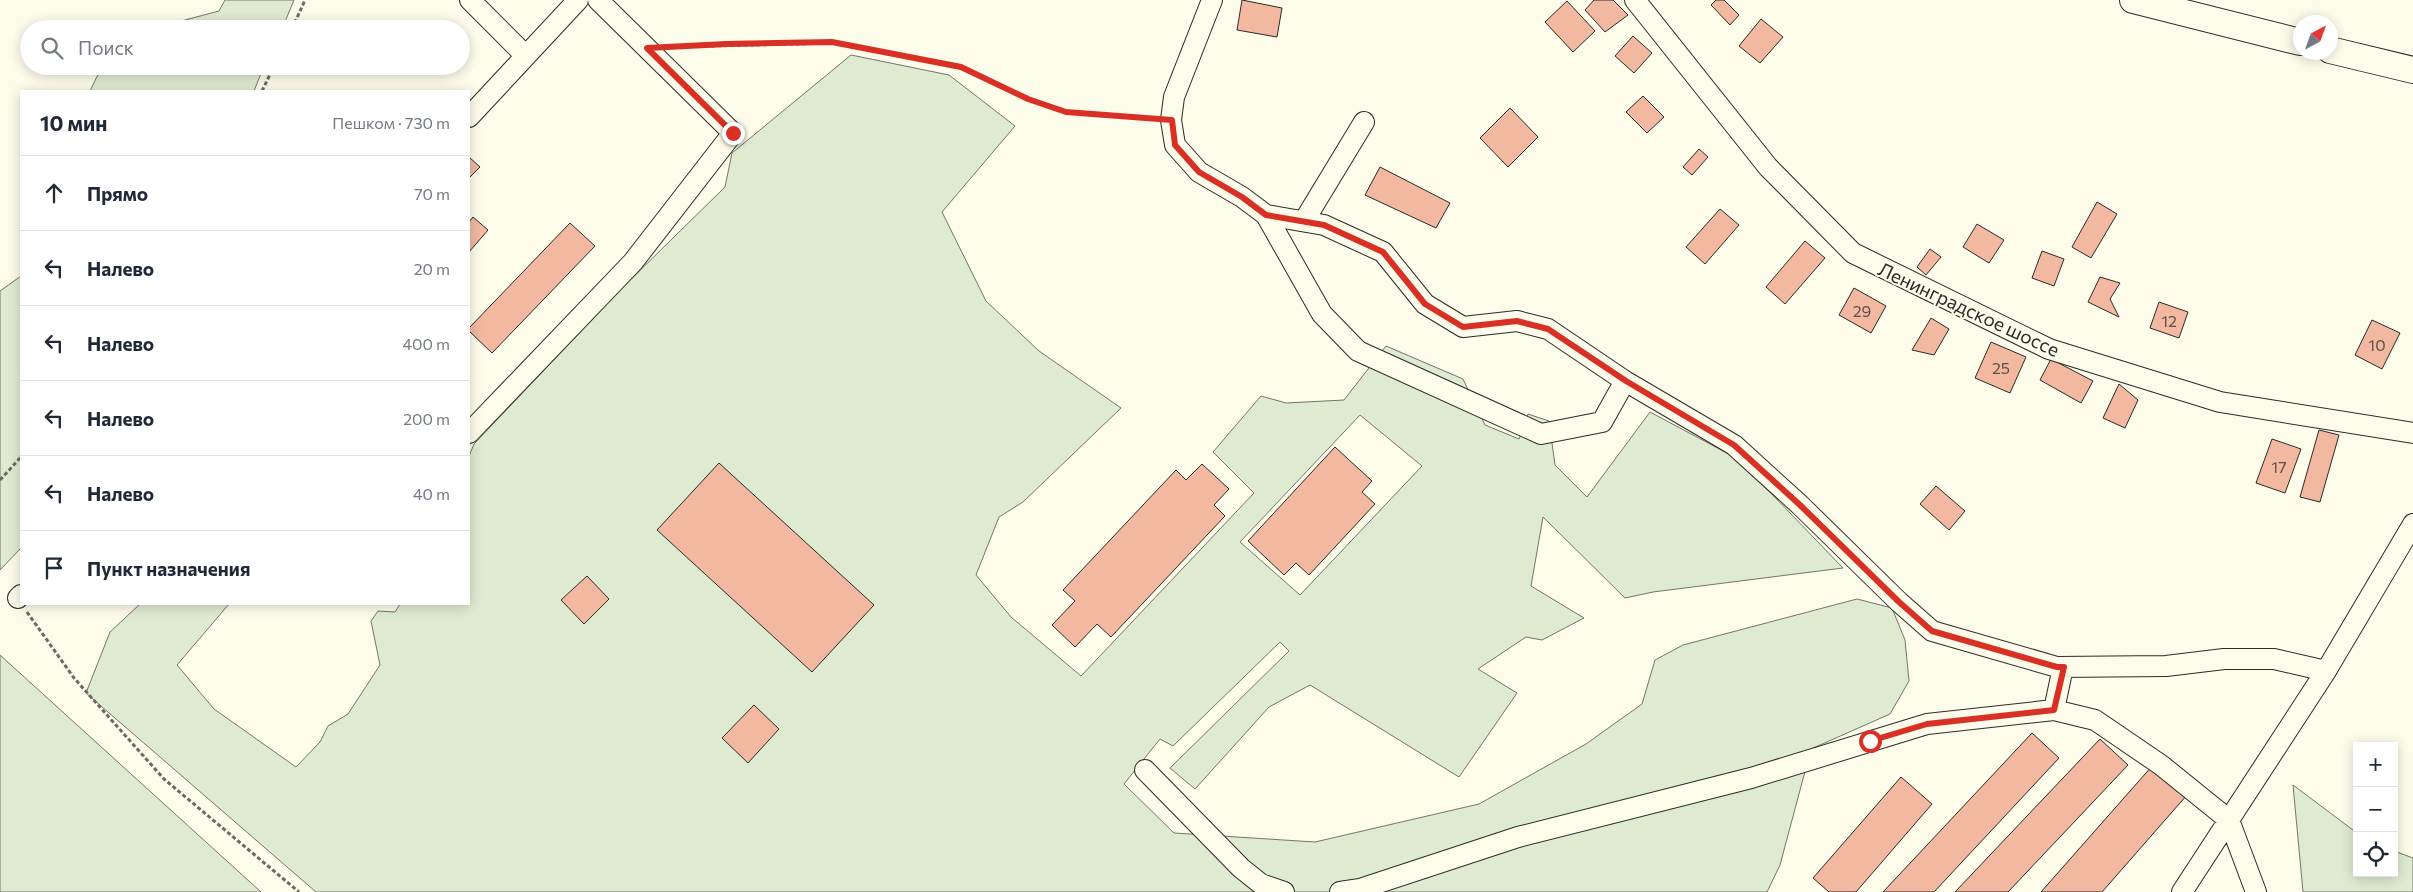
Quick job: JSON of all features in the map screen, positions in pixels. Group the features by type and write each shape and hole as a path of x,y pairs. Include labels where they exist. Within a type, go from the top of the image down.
{"main road":[{"path":"2133,0 2293,40"},
{"path":"2338,52 2413,70"}],"street":[{"path":"470,0 526,56"},
{"path":"470,116 578,0"},
{"path":"470,432 633,262 733,133 598,0"},
{"path":"1212,0 1174,97 1172,120 1175,145 1199,172 1242,197 1266,215 1322,314 1358,352 1541,434 1602,422 1626,381"},
{"name":"Ленинградское шоссе","path":"1635,0 1768,166 1853,253 2049,349 2220,402 2413,433"},
{"path":"1304,221 1364,122"},
{"path":"1266,215 1324,225 1383,252 1425,304 1463,327 1517,321 1548,329 1626,381 1734,445 1932,631 2057,667 2166,666 2224,659 2274,659 2326,670"},
{"path":"2182,892 2326,670 2413,524"},
{"path":"2054,710 2064,667"},
{"path":"1340,892 1360,889 1518,837 1751,778 1927,724 2054,710 2095,720 2161,766 2229,820 2256,892"},
{"path":"1145,770 1240,868 1261,884 1284,892"}],"path":[{"path":"296,20 305,0"},
{"path":"647,48 832,42 961,67 1028,99 1066,112 1172,120"},
{"path":"262,90 270,75"},
{"path":"0,480 20,459"},
{"path":"25,605 74,678 164,779 299,892"}],"green space":[{"path":"225,0 294,0 286,20 185,20 219,11"},
{"path":"851,55 949,75 1015,126 942,212 986,301 1039,351 1121,408 1023,502 999,517 976,575 1011,617 1081,676 1254,493 1213,452 1261,396 1286,403 1344,400 1386,346 1463,379 1485,425 1519,439 1528,414 1549,421 1555,465 1587,497 1650,412 1738,459 1843,568 1653,592 1625,598 1543,517 1531,586 1584,618 1542,640 1526,637 1478,669 1517,693 1459,777 1310,685 1269,707 1195,789 1170,768 1289,651 1280,642 1173,746 1160,739 1124,784 1174,833 1315,842 1479,804 1586,744 1642,704 1655,660 1683,645 1857,599 1892,608 1905,640 1909,681 1890,714 1811,749 1780,865 1767,892 316,892 86,693 110,632 139,605 228,605 177,665 214,709 296,767 320,742 328,726 348,714 380,665 371,621 378,611 395,612 399,605 470,605 470,454 474,444 621,289 725,187 732,153","holes":["1360,415 1422,466 1300,595 1240,542"]},
{"path":"98,75 260,75 254,90 90,90"},
{"path":"20,277 20,549 0,570 0,291"},
{"path":"0,655 261,892 0,892"},
{"path":"2293,785 2353,830 2353,877 2398,877 2398,852 2413,858 2413,892 2303,892"}],"building":[{"path":"1242,0 1282,8 1277,37 1237,30"},
{"path":"1594,0 1613,0 1628,15 1605,32 1585,10"},
{"path":"1716,0 1724,0 1739,15 1730,25 1711,5"},
{"path":"1567,1 1595,31 1573,52 1545,22"},
{"path":"1761,19 1783,37 1760,63 1739,46"},
{"path":"1633,36 1652,53 1634,73 1615,56"},
{"path":"1643,96 1664,117 1647,133 1626,112"},
{"path":"1510,108 1538,137 1508,167 1480,138"},
{"path":"1699,149 1708,157 1692,175 1683,167"},
{"path":"470,158 480,167 470,177"},
{"path":"1380,167 1450,203 1436,228 1365,195"},
{"path":"2097,202 2117,214 2091,258 2072,247"},
{"path":"1720,209 1739,225 1705,264 1686,247"},
{"path":"473,217 488,230 470,251 470,221"},
{"path":"570,223 595,246 492,353 470,332 470,327"},
{"path":"1977,224 2004,240 1989,263 1963,247"},
{"path":"1805,241 1825,258 1785,304 1766,287"},
{"path":"1930,249 1941,257 1926,275 1917,267"},
{"path":"2042,251 2064,259 2054,286 2032,278"},
{"path":"2100,277 2120,283 2110,299 2119,317 2088,302"},
{"path":"1854,288 1886,306 1871,333 1839,315"},
{"path":"2159,302 2188,312 2179,338 2150,328"},
{"path":"1931,318 1949,329 1934,355 1912,350"},
{"path":"2372,320 2400,333 2382,369 2355,355"},
{"path":"1991,342 2026,357 2010,393 1975,378"},
{"path":"2051,359 2093,381 2081,403 2040,380"},
{"path":"2119,384 2138,400 2125,428 2103,418"},
{"path":"2319,430 2339,435 2320,502 2300,497"},
{"path":"2272,439 2301,449 2285,493 2256,483"},
{"path":"1335,447 1372,481 1362,492 1375,504 1309,575 1296,563 1284,575 1248,541"},
{"path":"719,463 874,605 812,672 657,530"},
{"path":"1202,464 1229,489 1214,505 1225,516 1111,637 1097,624 1075,647 1052,625 1075,601 1063,590 1176,470 1186,480"},
{"path":"1936,486 1965,511 1949,530 1920,504"},
{"path":"587,576 609,599 584,624 561,600"},
{"path":"754,705 779,729 748,763 722,738"},
{"path":"2032,733 2059,758 1934,892 1883,892"},
{"path":"2100,739 2128,765 2008,892 1955,892"},
{"path":"2153,765 2187,795 2102,892 2041,892"},
{"path":"1901,777 1932,804 1856,892 1829,892 1813,878"}],"route":[{"path":"733,133 647,48 832,42 961,67 1028,99 1066,112 1172,120 1175,145 1199,172 1242,197 1266,215 1324,225 1383,252 1425,304 1463,327 1517,321 1548,329 1626,381 1734,445 1932,631 2057,667 2064,667 2054,710 1927,724 1870,741"}]}
